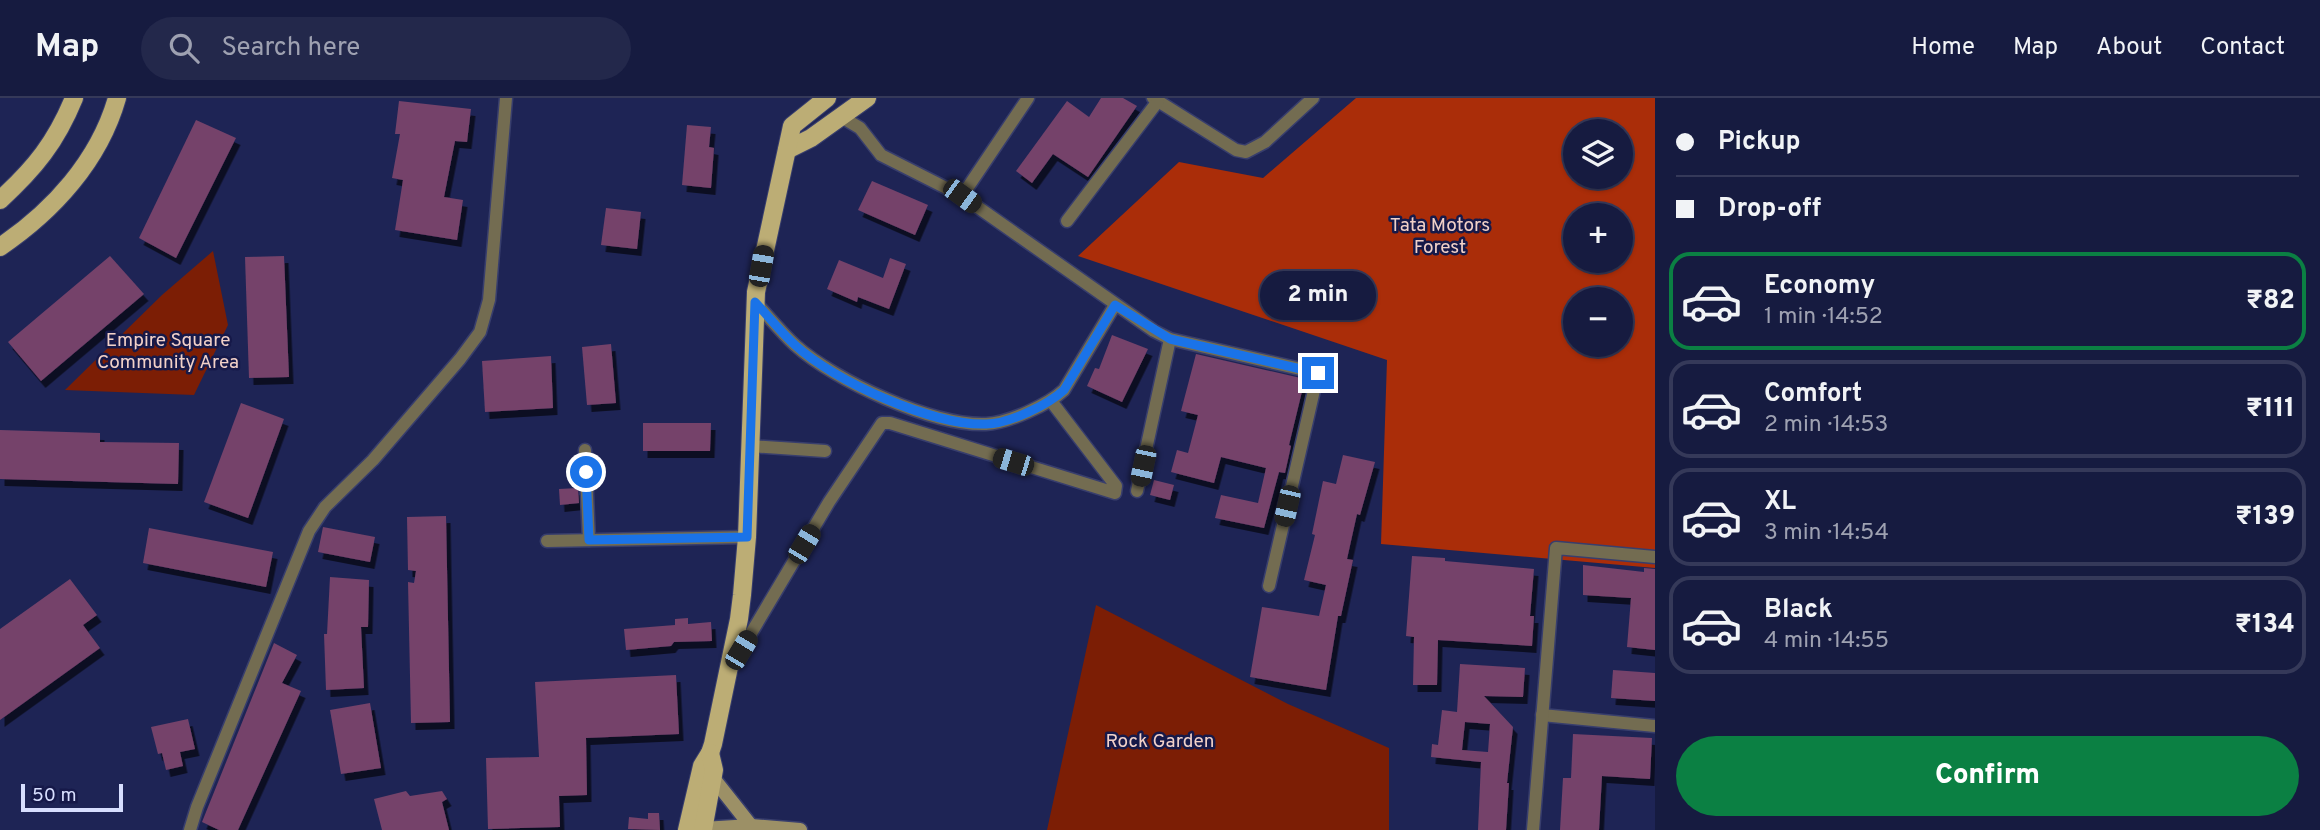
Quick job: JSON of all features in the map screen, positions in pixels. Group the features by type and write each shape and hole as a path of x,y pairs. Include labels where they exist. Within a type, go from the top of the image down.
{"main road":[{"path":"0,200 29,173 49,149 63,127 74,98"},
{"path":"0,247 28,228 61,196 100,140 117,98"},
{"path":"695,829 706,777 714,770 710,754 739,619 747,537 755,302 767,233 792,126 827,98"},
{"path":"787,150 811,138 867,98"}],"street":[{"path":"190,830 309,531 325,507 373,460 480,332 489,299 506,98"},
{"path":"962,196 1028,98"},
{"path":"1067,221 1155,99 1236,150 1246,152 1265,142 1313,98"},
{"path":"840,116 860,128 881,155 962,196 1115,305 1170,339 1318,373 1269,586"},
{"path":"755,302 796,346 842,377 893,401 937,417 972,424 989,424 1051,401 1064,390 1115,305"},
{"path":"1137,491 1170,339"},
{"path":"728,672 830,502 882,423 890,423 1115,493 1113,483 1051,401"},
{"path":"750,446 825,451"},
{"path":"585,450 589,540"},
{"path":"547,541 747,537"},
{"path":"1533,830 1556,548 1655,557"},
{"path":"1542,715 1655,726"},
{"path":"706,777 751,826"},
{"path":"695,829 751,826 800,830"}],"green space":[{"name":"Tata Motors Forest","path":"1356,98 1655,98 1655,568 1381,544 1387,360 1078,256 1179,162 1263,178"},
{"name":"Empire Square Community Area","path":"213,251 228,325 194,395 65,390 162,295"},
{"name":"Rock Garden","path":"1096,605 1288,704 1389,748 1389,830 1047,830"}],"building":[{"path":"1101,98 1123,98 1137,106 1088,177 1053,154 1032,183 1016,171 1067,101 1089,117"},
{"path":"399,101 471,109 467,142 455,141 444,197 463,200 457,240 395,230 403,180 392,178 400,134 395,134"},
{"path":"196,120 236,138 176,258 139,238"},
{"path":"687,125 711,127 709,147 714,148 711,188 682,185"},
{"path":"872,181 928,205 915,235 858,210"},
{"path":"606,208 641,212 637,249 601,245"},
{"path":"110,256 144,294 41,381 8,342"},
{"path":"284,256 289,377 249,378 245,257"},
{"path":"890,258 906,264 889,309 858,297 857,302 827,289 839,260 883,278"},
{"path":"1112,335 1148,349 1122,402 1087,386 1095,368 1099,369"},
{"path":"611,344 616,403 587,405 582,347"},
{"path":"1196,354 1305,379 1285,473 1279,472 1264,528 1215,518 1221,495 1258,503 1266,468 1221,457 1214,483 1171,472 1177,450 1188,453 1198,415 1181,411"},
{"path":"551,356 553,408 485,412 482,361"},
{"path":"241,403 284,419 248,518 204,502"},
{"path":"643,423 711,423 710,451 643,451"},
{"path":"0,430 100,433 100,442 179,443 178,484 0,479"},
{"path":"1343,455 1375,462 1360,515 1357,514 1347,559 1353,560 1341,616 1338,616 1326,690 1250,677 1262,607 1319,616 1326,585 1304,580 1315,535 1312,534 1323,481 1336,484"},
{"path":"1154,480 1174,485 1170,500 1150,495"},
{"path":"578,488 579,503 560,505 559,489"},
{"path":"446,516 450,722 411,723 408,582 414,583 416,571 408,570 407,517"},
{"path":"323,527 375,537 370,562 318,552"},
{"path":"149,528 273,552 266,587 143,563"},
{"path":"1412,556 1534,569 1530,616 1534,616 1532,646 1438,640 1437,685 1413,685 1414,637 1406,636"},
{"path":"1583,565 1644,572 1644,568 1655,569 1655,650 1627,647 1631,598 1583,595"},
{"path":"330,577 369,580 368,627 361,627 364,688 326,690 324,634 327,634"},
{"path":"70,579 97,615 83,625 100,648 0,720 0,629"},
{"path":"688,618 688,624 711,622 712,641 674,642 671,646 626,650 624,629 675,625 675,619"},
{"path":"274,643 297,655 282,683 301,691 238,830 219,830 202,822"},
{"path":"1460,664 1525,668 1523,697 1484,696 1513,727 1507,783 1506,830 1478,830 1481,762 1431,757 1432,744 1438,745 1442,710 1457,712","holes":["1465,722 1490,724 1488,752 1462,750"]},
{"path":"1613,670 1655,673 1655,701 1611,698"},
{"path":"676,675 679,734 586,738 587,795 559,796 560,827 488,829 486,758 539,757 535,682"},
{"path":"370,703 381,768 341,774 330,710"},
{"path":"188,719 195,749 180,752 183,766 166,770 162,753 158,754 151,727"},
{"path":"1573,734 1652,738 1650,779 1602,776 1599,830 1560,830 1563,778 1571,778"},
{"path":"406,791 410,796 442,791 447,799 442,802 449,830 382,830 374,799"},
{"path":"648,813 659,813 660,830 628,829 629,817 648,819"}],"route":[{"path":"586,472 589,540 747,537 755,302 796,346 842,377 893,401 937,417 972,424 1001,422 1051,401 1064,390 1115,305 1170,339 1318,373"}]}
